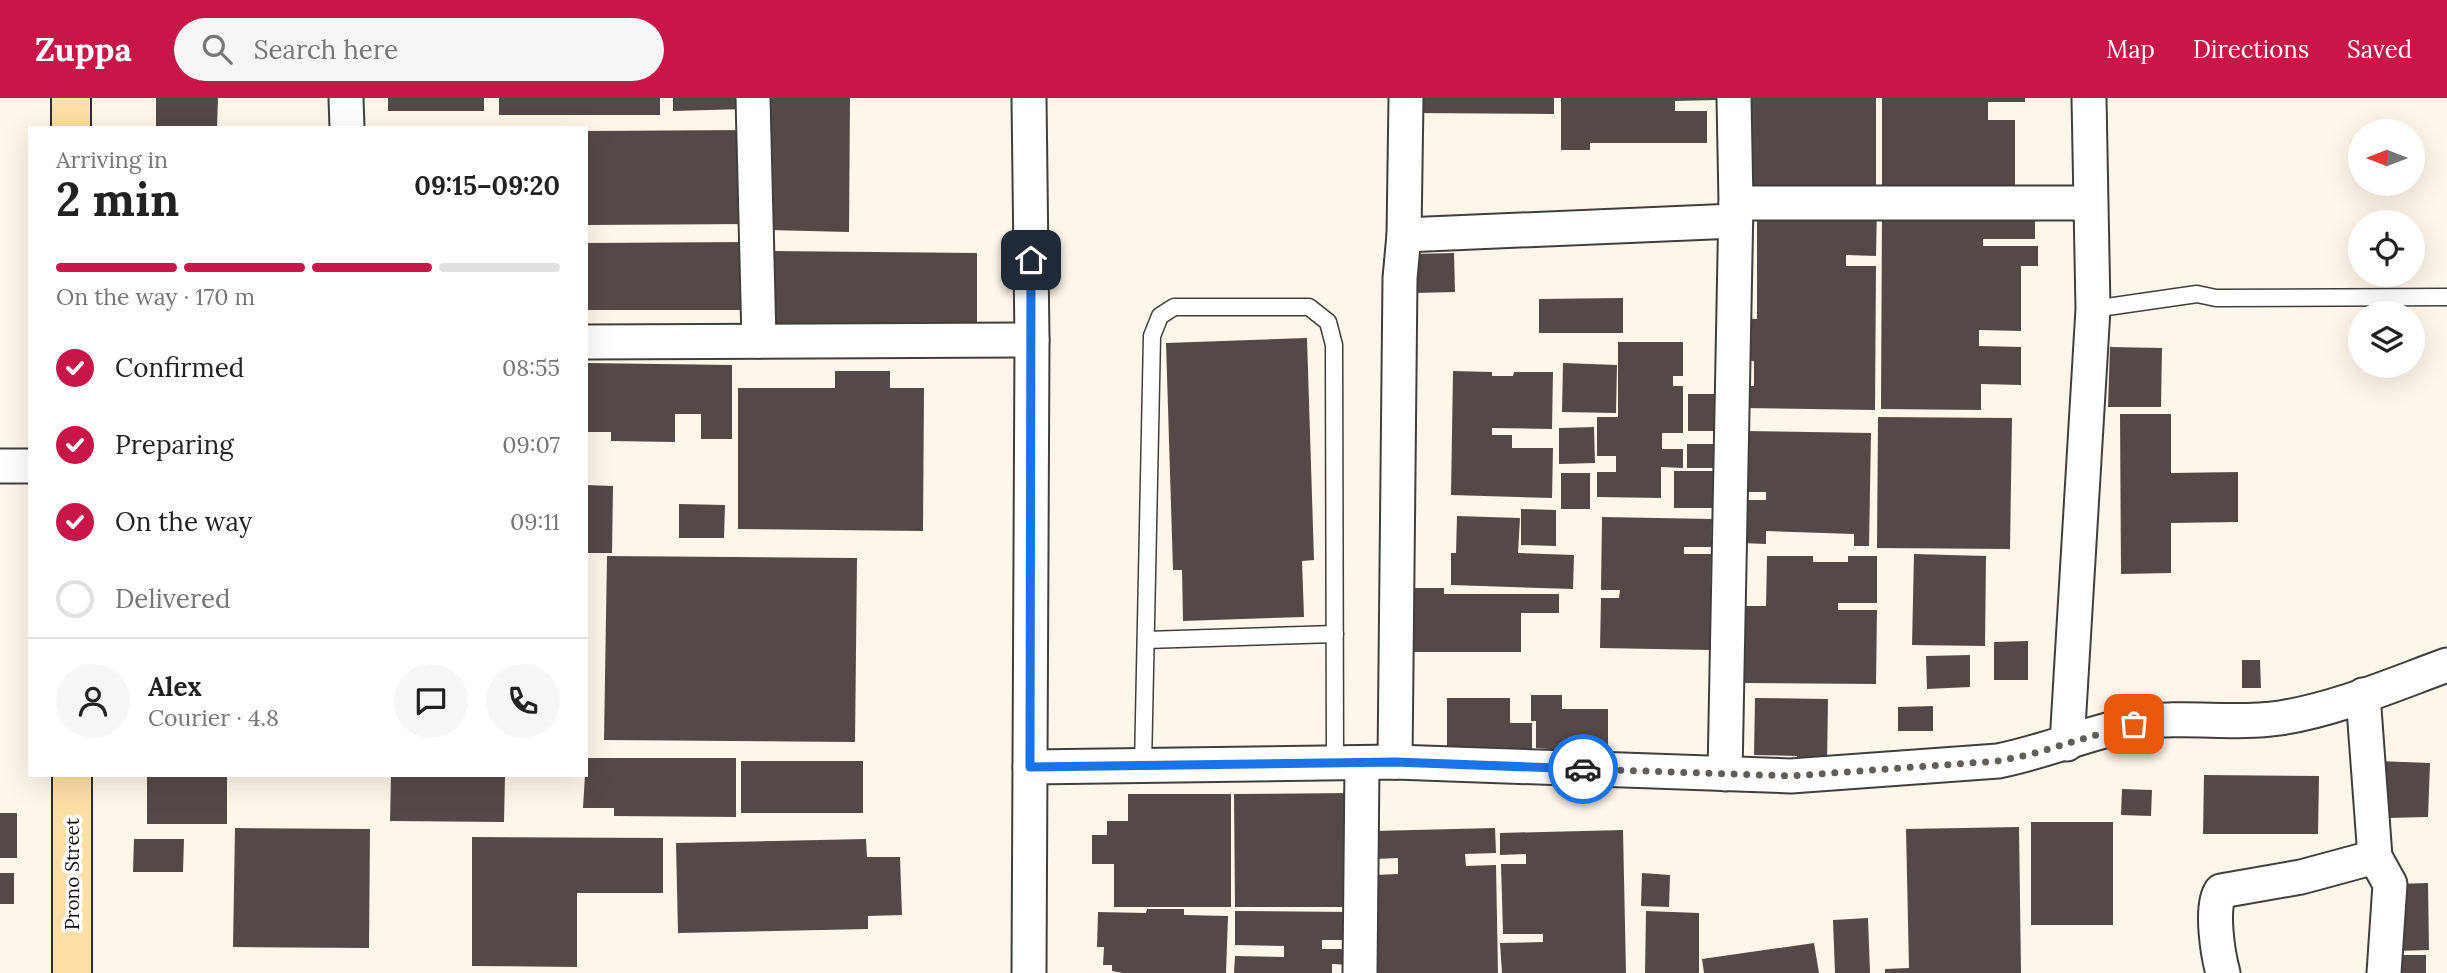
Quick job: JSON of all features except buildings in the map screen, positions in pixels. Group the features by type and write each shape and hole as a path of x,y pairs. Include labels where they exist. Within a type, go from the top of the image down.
{"street":[{"path":"71,98 71,126"},
{"path":"346,98 347,126"},
{"path":"753,98 758,341"},
{"path":"1029,98 1032,340 1030,973"},
{"path":"1395,762 1400,278 1405,234 1406,98"},
{"path":"1725,774 1735,212 1734,98"},
{"path":"2067,744 2092,309 2089,98"},
{"path":"1405,234 1735,212 2091,203"},
{"path":"588,342 1032,340"},
{"path":"0,466 28,466"},
{"path":"1030,767 1395,762 1791,776 1998,761 2134,724 2170,718 2276,718 2330,707 2447,665"},
{"path":"2363,695 2375,858 2390,884 2384,973"},
{"path":"1349,763 1360,973"},
{"name":"Prono Street","path":"72,777 72,973"},
{"path":"2223,973 2216,929 2217,898 2221,891 2301,877 2375,858"}],"lane":[{"path":"2092,309 2197,294 2216,298 2447,297"},
{"path":"1143,766 1152,336 1160,316 1174,307 1309,307 1328,323 1334,345 1335,634 1349,763"},
{"path":"1146,640 1335,634"}],"way so far":[{"path":"1583,769 1791,776 1998,761 2134,724"}],"route":[{"path":"1031,260 1030,767 1395,762 1583,769"}]}
